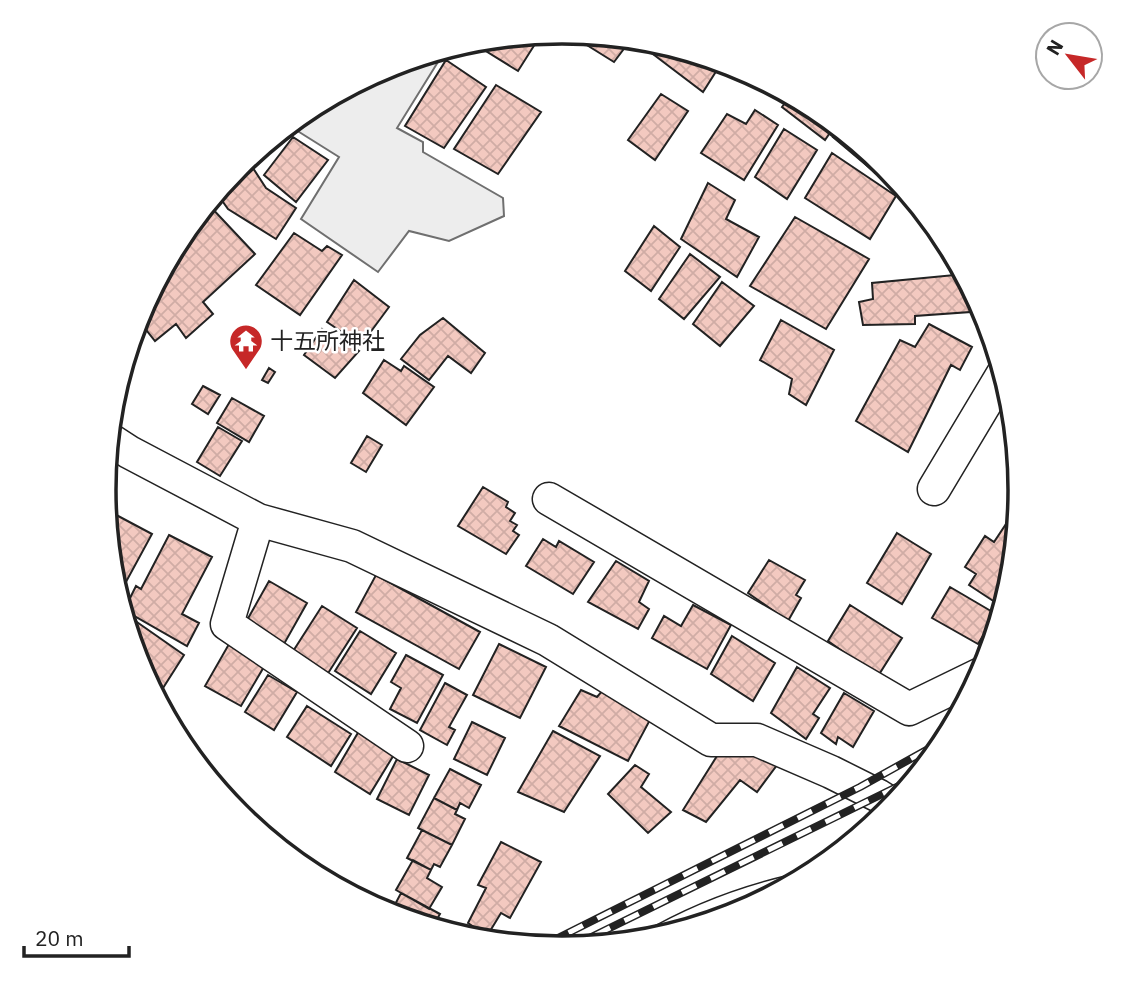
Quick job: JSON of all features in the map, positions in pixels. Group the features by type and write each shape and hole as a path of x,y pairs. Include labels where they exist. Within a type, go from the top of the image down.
{"street":[{"path":"934,489 996,385"},
{"path":"119,446 258,520 352,546 548,640 711,740 757,740 831,772 884,799"},
{"path":"549,499 909,709 966,681"},
{"path":"258,520 227,624 407,746"}],"lane":[{"path":"690,919 760,891"}],"shaded area":[{"path":"438,62 397,128 423,142 423,152 503,198 504,216 449,241 409,231 378,272 301,219 339,157 298,131 365,90"}],"building":[{"path":"534,45 518,71 485,51"},
{"path":"586,45 624,48 614,62"},
{"path":"650,52 716,71 703,92"},
{"path":"446,60 486,87 444,148 405,126"},
{"path":"496,85 541,112 498,174 454,149"},
{"path":"661,94 688,111 655,160 628,140"},
{"path":"786,104 830,133 825,140 782,107"},
{"path":"755,110 778,125 744,180 701,153 727,114 746,124"},
{"path":"784,129 817,150 787,199 755,177"},
{"path":"293,137 328,160 296,202 264,175"},
{"path":"833,137 857,155 871,169"},
{"path":"832,153 896,196 870,239 805,198"},
{"path":"253,169 266,188 296,208 276,239 228,209 223,201"},
{"path":"708,183 735,200 726,219 759,237 737,277 681,239"},
{"path":"215,211 255,254 203,302 213,314 186,338 176,324 155,341 146,330 162,293 191,242"},
{"path":"795,217 869,259 826,329 750,286"},
{"path":"654,226 680,247 651,291 625,271"},
{"path":"294,233 322,251 327,246 342,255 300,315 256,285"},
{"path":"690,254 720,277 684,319 659,299"},
{"path":"953,275 971,312 915,316 915,324 863,325 859,302 873,299 872,283"},
{"path":"354,280 389,307 361,345 327,322"},
{"path":"722,282 754,306 720,346 693,324"},
{"path":"443,318 485,353 471,373 448,356 429,380 401,359 420,335"},
{"path":"781,320 834,350 806,405 789,394 792,379 760,360"},
{"path":"929,324 972,347 960,370 951,365 908,452 856,421 900,340 915,347"},
{"path":"322,329 338,343 341,339 359,351 335,378 304,355"},
{"path":"384,360 401,371 404,366 434,387 406,425 363,393"},
{"path":"269,368 275,372 268,383 262,380"},
{"path":"203,386 220,395 208,414 192,404"},
{"path":"232,398 264,416 249,442 217,423"},
{"path":"218,427 242,441 220,476 197,462"},
{"path":"367,436 382,445 366,472 351,463"},
{"path":"483,487 508,502 506,507 515,513 510,521 517,525 513,531 519,535 506,554 458,526"},
{"path":"117,515 152,534 125,583"},
{"path":"1008,521 1001,578 995,602 969,585 976,574 965,567 985,536 994,542"},
{"path":"897,533 931,554 902,604 867,583"},
{"path":"169,535 212,557 182,614 199,623 187,646 134,616 129,599 136,586 141,589"},
{"path":"543,539 556,547 559,541 594,562 573,594 526,566"},
{"path":"769,560 805,580 796,595 801,598 788,621 748,593"},
{"path":"616,561 649,581 639,602 649,609 638,629 588,602"},
{"path":"376,575 480,632 459,669 356,612"},
{"path":"269,581 307,603 284,644 246,622"},
{"path":"950,587 992,612 988,628 978,644 932,618"},
{"path":"693,605 731,625 707,669 652,638 664,616 681,626"},
{"path":"850,605 902,638 878,676 828,641"},
{"path":"322,606 357,628 325,678 290,656"},
{"path":"135,621 184,655 162,689"},
{"path":"360,631 396,653 371,694 335,671"},
{"path":"732,636 775,663 753,701 711,674"},
{"path":"229,644 265,665 241,706 205,686"},
{"path":"499,644 546,667 520,718 473,695"},
{"path":"406,655 443,675 417,723 390,709 401,688 391,682"},
{"path":"797,667 830,688 813,714 819,718 806,739 771,713"},
{"path":"268,675 297,692 274,730 245,712"},
{"path":"445,683 467,695 449,727 455,730 447,745 420,730"},
{"path":"581,690 597,697 603,690 651,718 628,761 559,726"},
{"path":"844,693 874,711 853,747 838,737 836,744 821,733"},
{"path":"307,706 351,734 331,766 287,737"},
{"path":"472,722 505,738 487,775 454,759"},
{"path":"359,731 395,753 370,794 335,772"},
{"path":"553,731 600,756 564,812 518,792"},
{"path":"750,749 777,765 757,792 740,780 706,822 683,810 717,756"},
{"path":"397,759 429,775 409,815 377,799"},
{"path":"635,765 649,774 641,787 671,812 648,833 608,794"},
{"path":"450,769 481,785 469,808 460,803 457,810 434,798"},
{"path":"434,798 457,810 455,814 465,819 452,845 418,828"},
{"path":"422,830 452,845 440,867 434,864 431,870 407,858"},
{"path":"501,842 541,862 510,918 501,913 490,931 477,929 468,923 486,888 478,885"},
{"path":"413,860 431,870 427,878 442,887 429,909 396,890"},
{"path":"401,893 440,914 437,919 395,904"}],"railway":[{"path":"560,937 860,787 925,751"},
{"path":"594,936 896,787"}],"place":[{"name":"十五所神社","path":"246,371"}]}
